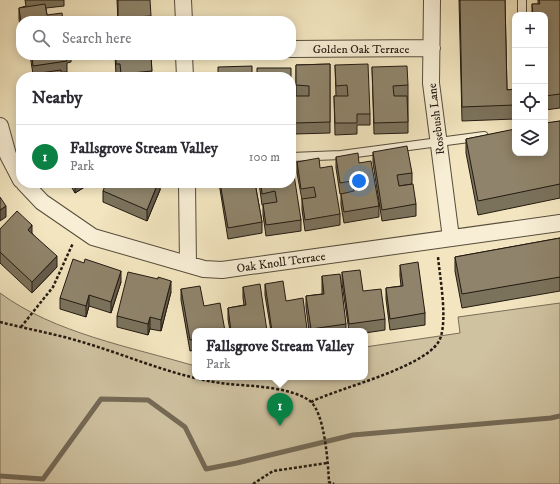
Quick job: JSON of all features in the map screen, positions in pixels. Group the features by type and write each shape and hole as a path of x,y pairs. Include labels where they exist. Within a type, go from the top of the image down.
{"street":[{"path":"183,0 184,16"},
{"name":"Rosebush Lane","path":"432,0 431,83 451,238"},
{"name":"Golden Oak Terrace","path":"296,49 432,48"},
{"path":"184,60 185,72"},
{"path":"0,126 8,155 16,170"},
{"name":"Oak Knoll Terrace","path":"29,188 42,202 93,237 204,269 222,270 560,223"},
{"path":"186,188 188,264"}],"lane":[{"path":"522,0 522,12"},
{"path":"296,157 341,155 492,135"}],"path":[{"path":"21,328 53,287 80,228"},
{"path":"311,402 416,362 431,352 441,337 443,321 435,240"},
{"path":"0,322 82,342 134,360 192,376"},
{"path":"207,380 272,389 294,394 311,402 320,418 325,440 329,482 334,484"},
{"path":"253,484 273,471 328,463"}],"shaded area":[{"path":"0,293 21,307 44,319 69,329 119,345 192,365 192,380 368,380 368,347 460,333 458,317 560,303 560,484 0,484"}],"building":[{"path":"118,0 150,0 151,16 118,16"},
{"path":"460,0 505,0 507,90 512,89 512,105 462,107"},
{"path":"539,0 560,0 560,94 548,96 548,12 533,12 532,4 540,4"},
{"path":"45,4 47,15 62,13 62,16 20,16 19,8"},
{"path":"32,60 67,61 33,66"},
{"path":"116,60 151,60 152,71 121,72 120,64 116,64"},
{"path":"330,64 330,122 296,123 296,96 309,96 309,86 296,85 296,65"},
{"path":"368,64 370,114 357,114 357,123 335,123 334,96 348,96 347,85 336,86 335,65"},
{"path":"252,66 252,72 218,72 218,67"},
{"path":"407,66 408,85 393,86 394,96 407,96 408,122 374,123 372,67"},
{"path":"257,68 291,68 291,72 257,72"},
{"path":"61,70 61,72 47,72"},
{"path":"560,121 560,184 478,201 466,139 512,130 512,156 548,156 548,123"},
{"path":"407,146 412,173 397,175 399,186 413,184 416,204 382,210 373,152"},
{"path":"358,153 359,163 371,161 379,206 344,212 341,194 354,191 352,181 340,183 336,157"},
{"path":"319,158 320,168 332,166 340,214 305,220 302,199 316,197 314,187 301,189 297,162"},
{"path":"104,188 156,188 147,210 103,191"},
{"path":"221,188 256,188 262,222 228,228"},
{"path":"261,188 296,188 301,220 266,225 263,204 277,202 275,191 262,194"},
{"path":"0,197 6,206 0,210"},
{"path":"17,211 32,225 28,230 57,256 32,282 0,252 0,229"},
{"path":"560,238 560,277 462,294 455,257"},
{"path":"73,259 84,263 85,259 121,271 111,302 89,295 86,306 60,298"},
{"path":"418,262 425,313 390,319 386,288 403,286 400,265"},
{"path":"360,270 363,291 381,289 385,319 349,324 342,272"},
{"path":"128,272 158,279 158,277 171,281 161,320 150,317 148,324 117,316"},
{"path":"340,274 346,324 311,328 306,296 324,294 322,276"},
{"path":"283,281 286,301 303,298 307,328 272,328 265,284"},
{"path":"260,284 267,328 231,328 228,308 246,305 243,287"},
{"path":"200,286 204,306 220,303 224,328 192,328 192,340 190,340 181,289"}],"waterway":[{"path":"0,476 43,479 101,399 148,400 185,427 206,469 353,435 560,416"}],"place":[{"name":"Fallsgrove Stream Valley","path":"280,426"}]}
